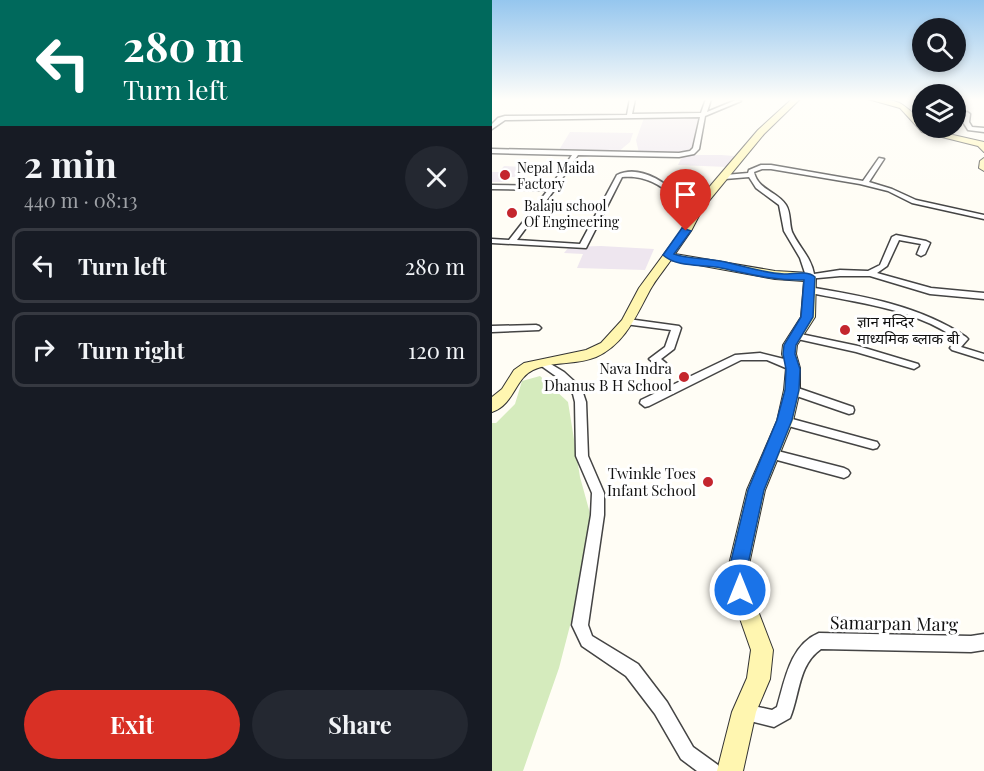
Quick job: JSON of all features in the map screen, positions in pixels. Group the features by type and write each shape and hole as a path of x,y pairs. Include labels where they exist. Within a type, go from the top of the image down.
{"street":[{"path":"492,151 679,155 692,153 696,149 699,135"},
{"path":"492,406 507,393 519,373 529,366 599,351 628,322 645,288 686,231 698,207 759,135"},
{"path":"944,135 983,145"},
{"path":"511,242 553,188 576,153"},
{"path":"864,184 881,159"},
{"path":"984,161 984,168"},
{"path":"730,771 744,712 758,679 762,650 740,590 738,569 756,490 785,420 792,390 793,369 789,354 790,345 807,317 810,283 805,255 787,228 783,205 766,194 752,175 753,169 771,168 808,172 890,190 915,202 984,217"},
{"path":"492,241 583,246 620,175 633,174 660,180 680,199"},
{"path":"725,177 752,175"},
{"path":"492,187 553,188"},
{"path":"870,274 883,266 896,237 926,243 921,254"},
{"path":"668,255 810,283 940,324 963,339 955,348 984,357"},
{"path":"810,283 840,273 870,274 930,291 984,296"},
{"path":"628,322 676,328 669,349 654,359 661,363"},
{"path":"492,328 536,328"},
{"path":"796,336 858,349 914,366"},
{"path":"645,403 739,357 755,355 780,360 793,369"},
{"path":"544,363 563,375 578,390 581,400 582,458 596,483 598,492 597,518 580,625 583,636 592,645 632,670 661,708 687,753 712,771"},
{"path":"792,390 849,410"},
{"path":"785,420 873,445"},
{"path":"770,454 844,473"},
{"name":"Samarpan Marg","path":"744,712 774,719 784,712 798,666 810,645 819,641 971,644 984,642"}],"shaded area":[{"path":"568,135 632,135 630,142 618,152 559,150"},
{"path":"638,135 695,135 691,151 677,154 639,153 636,140"},
{"path":"683,155 734,156 728,167 678,165"},
{"name":"Nepal Maida Factory","path":"504,166 524,167 516,177 510,177 506,182 492,182 492,172 499,172"},
{"path":"569,247 654,249 645,270 577,268 583,254 564,253"}],"green space":[{"path":"540,376 568,402 580,477 591,517 586,564 559,668 523,771 492,771 492,423 496,423 515,404 522,381"}],"place":[{"name":"Nepal Maida Factory","path":"505,175"},
{"name":"Balaju school Of Engineering","path":"512,213"},
{"name":"ज्ञान मन्दिर माध्यमिक ब्लाक बी","path":"845,330"},
{"name":"Nava Indra Dhanus B H School","path":"684,377"},
{"name":"Twinkle Toes Infant School","path":"708,482"}],"route":[{"path":"686,231 668,255 761,274 810,277 807,317 790,345 789,354 793,369 792,390 785,420 756,490 738,569 740,590"}]}
